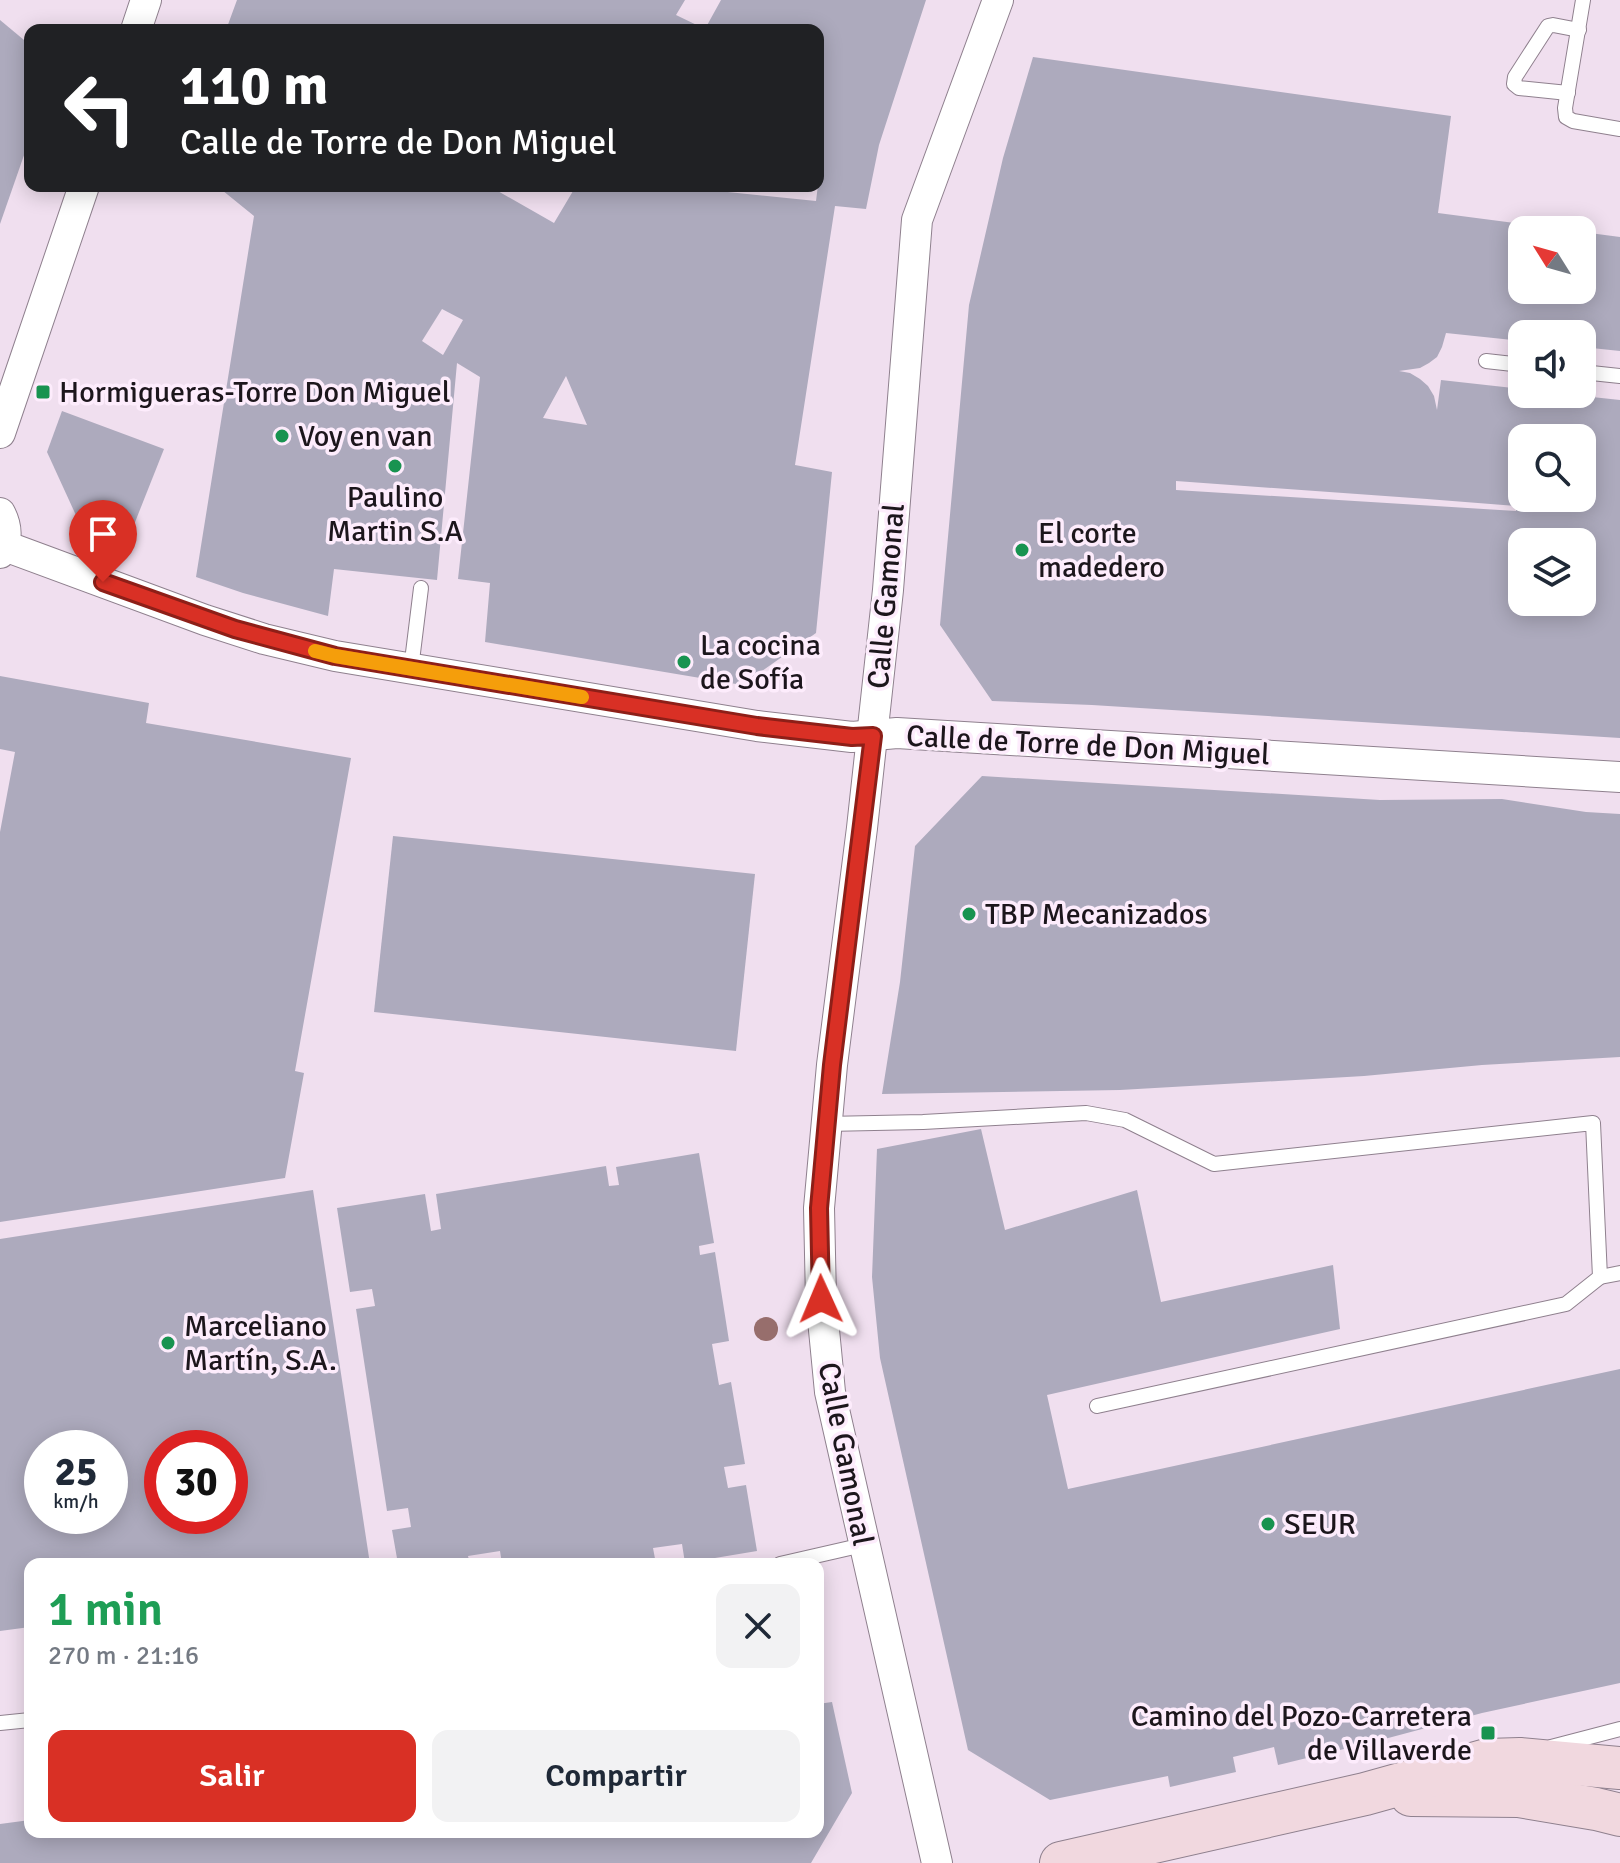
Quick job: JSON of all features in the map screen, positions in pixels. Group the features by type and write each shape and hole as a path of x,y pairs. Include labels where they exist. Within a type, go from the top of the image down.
{"street":[{"path":"138,24 146,0"},
{"name":"Calle Gamonal","path":"937,1863 830,1392 821,1299 819,1208 832,1065 888,590 917,220 998,0"},
{"path":"0,433 82,192"},
{"path":"0,513 6,524 2,550"},
{"name":"Calle de Torre de Don Miguel","path":"2,550 264,639 335,656 757,726 852,737 897,733 1620,777"},
{"path":"1061,1863 1365,1794 1487,1760 1520,1759 1620,1768"},
{"path":"1365,1794 1519,1796 1620,1815"}],"lane":[{"path":"1583,0 1566,117 1620,129"},
{"path":"1568,93 1519,88 1514,84 1515,77 1548,26 1579,30"},
{"path":"1486,361 1508,363"},
{"path":"1596,373 1620,376"},
{"path":"411,669 421,588"},
{"path":"826,1124 1097,1114 1125,1120 1214,1164 1593,1123 1600,1277"},
{"path":"1097,1406 1566,1304 1600,1277 1620,1273"},
{"path":"806,1558 863,1545"},
{"path":"0,1723 24,1721"},
{"path":"1520,1759 1557,1744 1620,1729"}],"building":[{"path":"237,0 685,0 676,15 695,24 228,24"},
{"path":"721,0 926,0 879,145 866,209 835,206 795,465 832,472 816,633 742,685 485,642 490,583 458,579 480,377 457,363 437,580 334,569 328,616 196,577 254,216 224,192 500,192 554,223 572,192 728,192 816,201 817,192 824,192 824,24 708,24","holes":["442,309 463,320 443,355 422,341","566,376 587,425 543,418"]},
{"path":"0,20 24,40 24,155 0,224"},
{"path":"1033,57 1451,116 1438,213 1508,222 1508,304 1596,304 1596,234 1620,237 1620,351 1596,348 1596,320 1508,320 1508,340 1446,333 1437,357 1420,368 1399,371 1410,373 1428,386 1437,410 1441,380 1508,387 1508,408 1596,408 1596,397 1620,400 1620,738 992,701 940,625 969,305 1003,158"},
{"path":"62,411 164,449 124,550 85,535 47,452"},
{"path":"0,676 149,703 146,723 351,758 295,1071 304,1073 285,1178 0,1222 0,832 15,752 0,749"},
{"path":"982,776 1380,800 1502,799 1620,814 1620,1057 1120,1090 882,1094 900,982 915,846"},
{"path":"393,836 755,874 736,1051 374,1012"},
{"path":"981,1129 1005,1230 1137,1190 1161,1302 1333,1265 1340,1329 1047,1395 1068,1489 1620,1369 1620,1683 1482,1713 1278,1765 1274,1747 1233,1757 1236,1772 1170,1787 1168,1776 1050,1800 968,1750 880,1358 872,1277 877,1149"},
{"path":"699,1153 714,1243 699,1246 700,1255 715,1252 729,1341 712,1344 719,1385 731,1382 745,1464 724,1467 728,1488 746,1485 757,1551 715,1558 684,1558 682,1544 653,1548 655,1558 501,1558 500,1551 468,1558 397,1558 392,1530 411,1527 408,1508 387,1511 356,1309 375,1306 372,1289 350,1292 337,1208 425,1194 431,1231 441,1229 436,1194 606,1166 609,1186 619,1185 616,1167"},
{"name":"Marceliano Martín, S.A.","path":"313,1190 369,1558 24,1558 24,1628 0,1631 0,1239"},
{"path":"832,1702 852,1793 811,1863 0,1863 0,1824 24,1821 24,1838 824,1838 824,1703"}],"slow traffic":[{"path":"315,651 582,697"}],"place":[{"name":"Hormigueras-Torre Don Miguel","path":"43,392"},
{"name":"Voy en van","path":"282,436"},
{"name":"Paulino Martin S.A","path":"395,466"},
{"name":"El corte madedero","path":"1022,550"},
{"name":"La cocina de Sofía","path":"684,662"},
{"name":"TBP Mecanizados","path":"969,914"},
{"name":"Marceliano Martín, S.A.","path":"168,1343"},
{"name":"SEUR","path":"1268,1524"},
{"name":"Camino del Pozo-Carretera de Villaverde","path":"1488,1733"}],"route":[{"path":"103,582 264,639 335,656 757,726 852,737 873,736 832,1065 819,1208 821,1299"}]}
